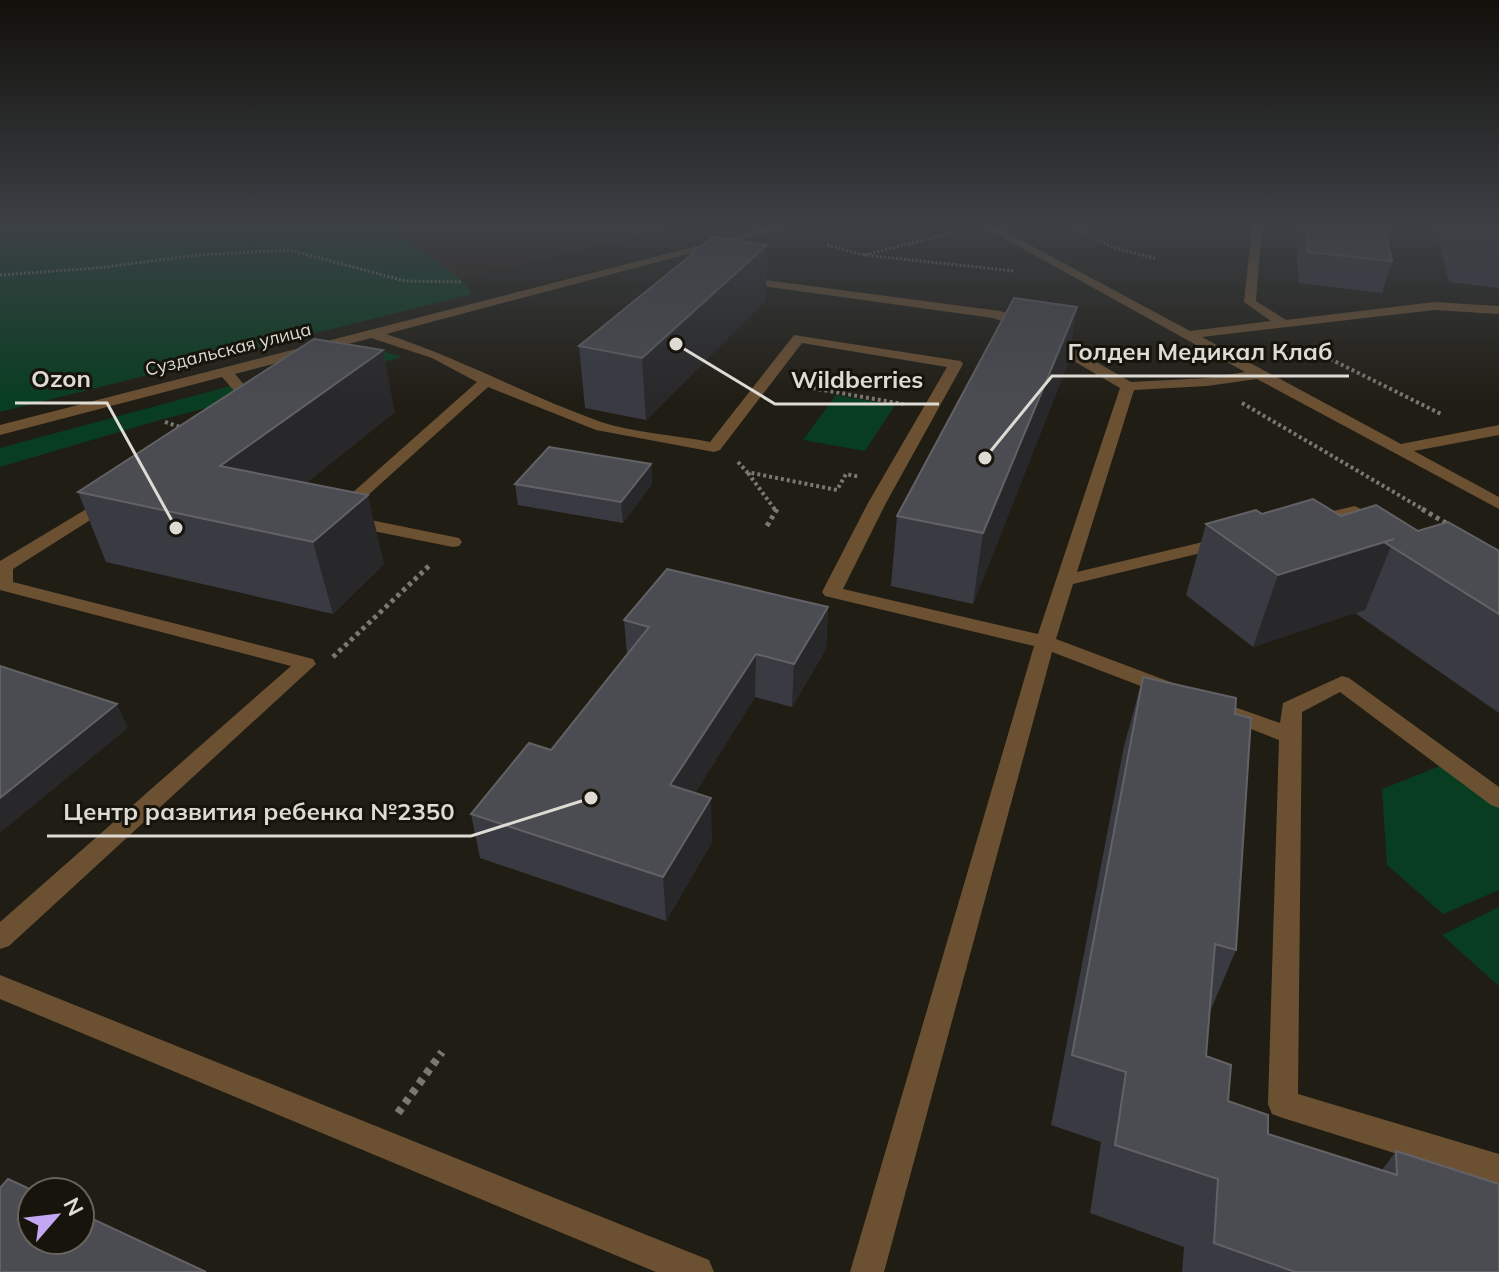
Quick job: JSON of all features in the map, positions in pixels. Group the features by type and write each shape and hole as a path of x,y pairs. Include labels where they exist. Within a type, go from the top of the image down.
{"street":[{"name":"Суздальская улица","path":"0,430 563,284"},
{"path":"779,284 995,314 1015,321 1128,386 1207,382 1259,374"},
{"path":"1095,284 1499,504"},
{"path":"1252,284 1250,302 1282,323"},
{"path":"1189,335 1434,306 1499,310"},
{"path":"372,334 437,355 486,381 601,427 714,447 799,338 956,364 889,482 832,592 1045,642 1291,736"},
{"path":"209,436 245,413 251,401 225,371"},
{"path":"453,542 333,518 486,381"},
{"path":"867,1272 1045,642 1128,386"},
{"path":"1400,449 1499,430"},
{"path":"1477,432 1499,440"},
{"path":"0,938 306,664 4,585 4,567 119,493"},
{"path":"1294,525 1355,511 1394,535"},
{"path":"1066,580 1249,536"},
{"path":"1499,799 1342,683 1291,708 1283,1104 1499,1170"},
{"path":"0,987 697,1272"}],"path":[{"path":"1263,325 1477,432"},
{"path":"767,380 931,408"},
{"path":"1207,382 1459,531"},
{"path":"165,422 209,436"},
{"path":"720,439 777,509 767,526"},
{"path":"747,472 837,490 846,474 889,482"},
{"path":"378,1141 442,1052"}],"green space":[{"path":"0,284 465,284 472,294 0,412"},
{"path":"375,349 402,357 160,420 0,467 0,448"},
{"path":"836,395 895,405 865,451 803,440"},
{"path":"1445,764 1499,806 1499,890 1443,914 1387,865 1382,789"},
{"path":"1499,907 1499,986 1442,935"}],"building":[{"path":"655,284 723,284 642,358 579,346"},
{"path":"1014,298 1077,307 983,533 897,516"},
{"path":"314,339 383,350 220,466 368,495 313,542 78,492"},
{"path":"549,447 651,464 621,502 515,484"},
{"path":"1313,499 1341,516 1376,505 1418,531 1448,522 1499,551 1499,614 1384,542 1278,575 1206,524 1256,510 1262,514"},
{"path":"667,569 828,607 794,664 756,654 670,785 711,798 663,877 471,814 529,743 551,750 649,627 624,620"},
{"path":"0,666 117,704 0,798"},
{"path":"1143,677 1236,698 1235,714 1251,718 1236,950 1215,944 1206,1056 1231,1065 1228,1101 1268,1115 1268,1134 1397,1175 1396,1151 1499,1184 1499,1272 1295,1272 1214,1243 1218,1179 1115,1145 1126,1072 1072,1055"},
{"path":"8,1179 16,1183 16,1256 96,1256 96,1220 206,1272 0,1272 0,1188"}],"place":[{"name":"Wildberries","path":"676,344"},
{"name":"Голден Медикал Клаб","path":"985,458"},
{"name":"Ozon","path":"176,528"},
{"name":"Центр развития ребенка №2350","path":"591,798"}]}
